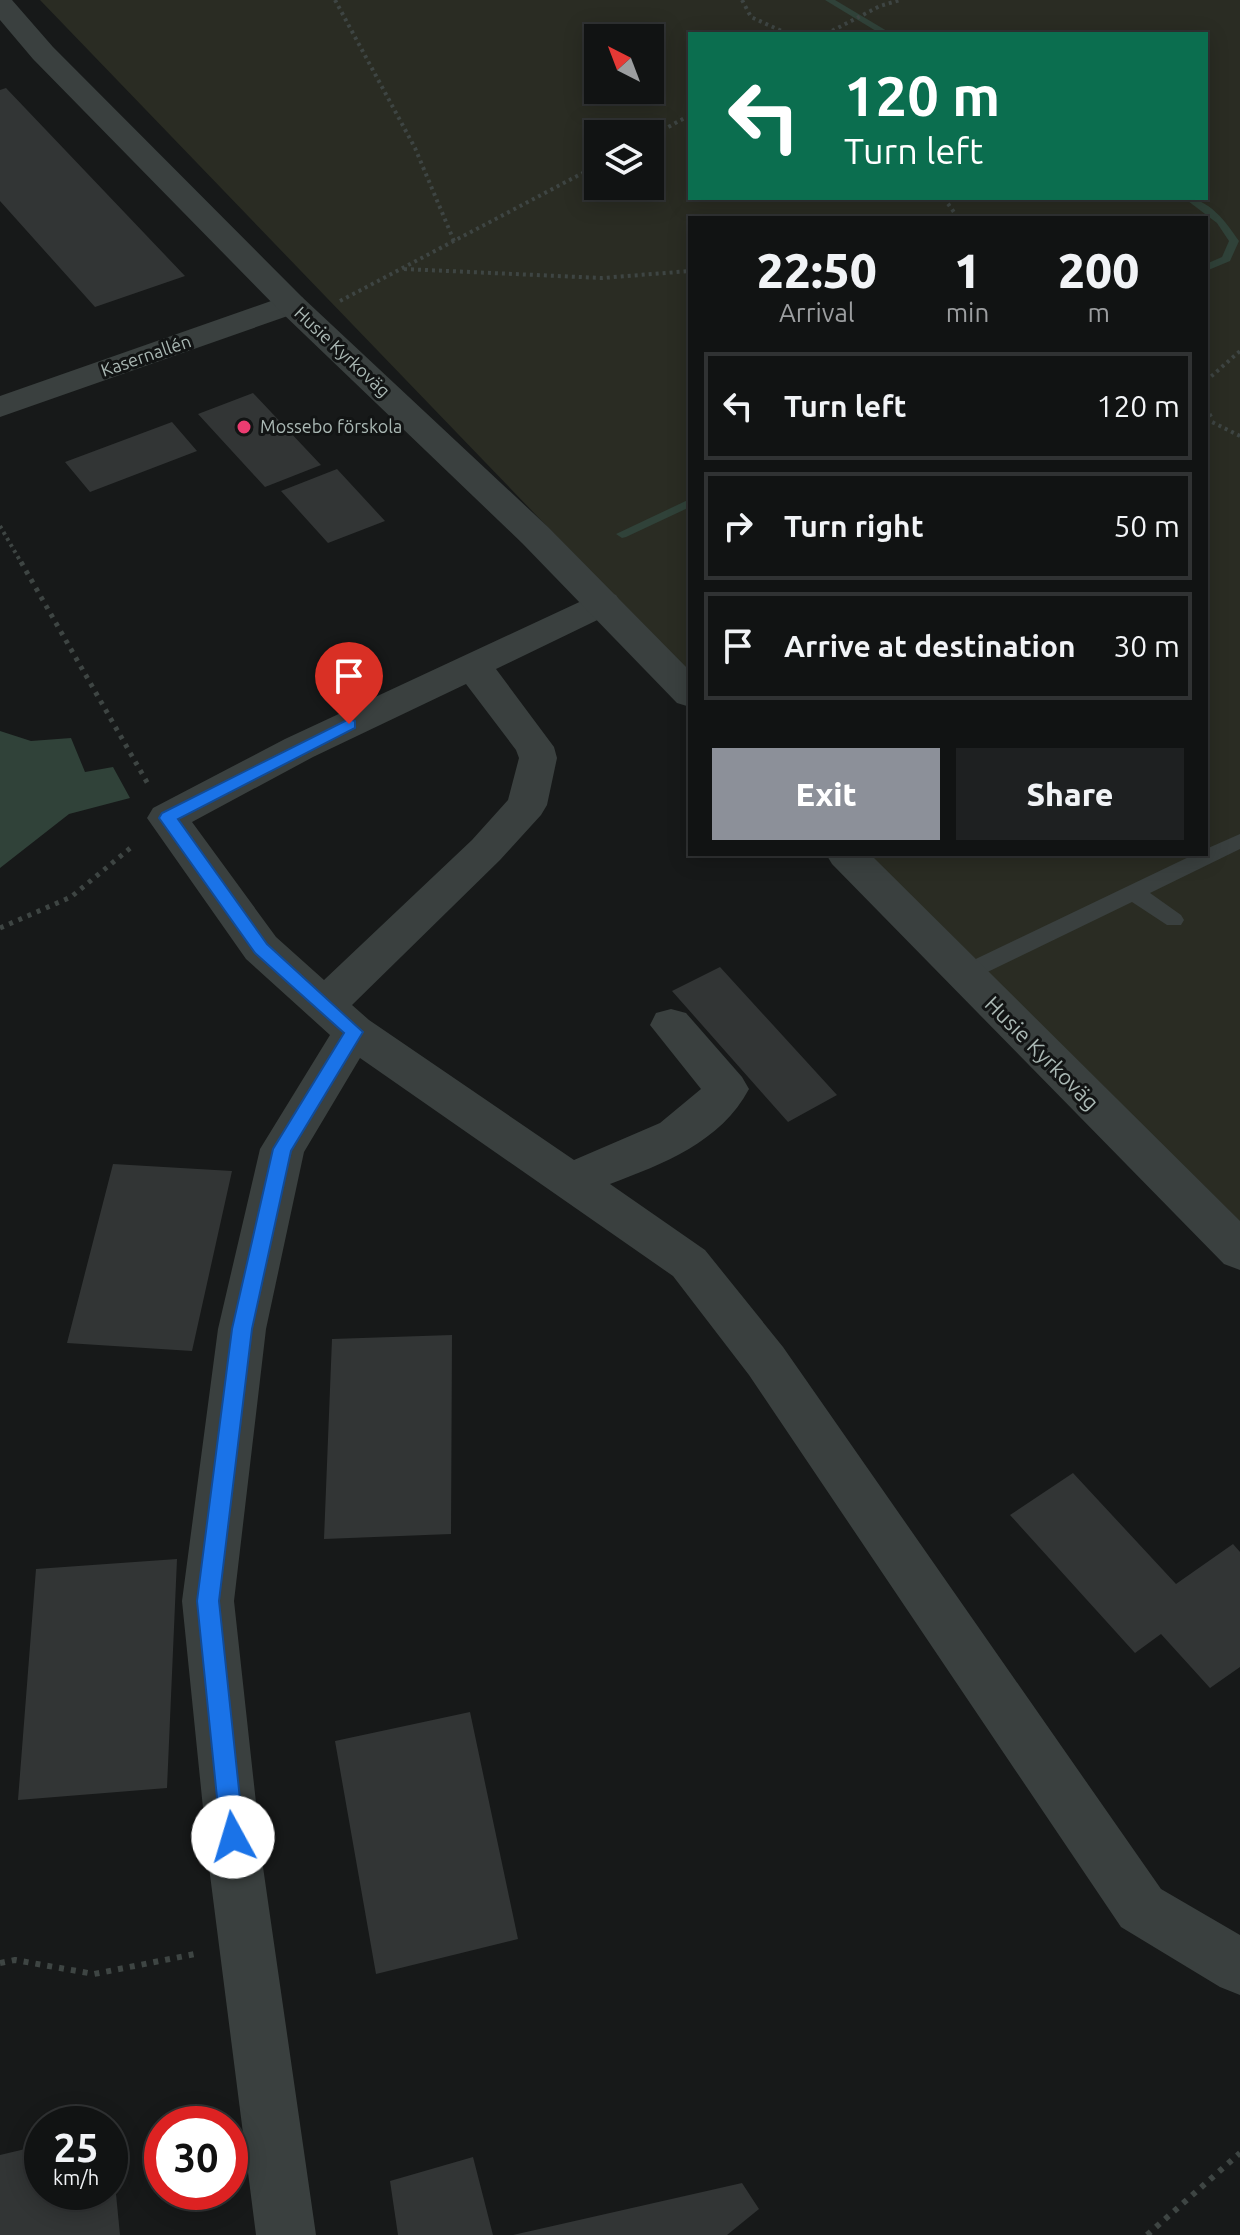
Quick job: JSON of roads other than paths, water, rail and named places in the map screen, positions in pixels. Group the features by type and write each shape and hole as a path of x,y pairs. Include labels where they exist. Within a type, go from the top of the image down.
{"street":[{"name":"Husie Kyrkoväg","path":"0,3 43,53 298,311 603,603 688,692"},
{"name":"Kasernallén","path":"0,407 298,311"},
{"path":"603,603 299,748 167,818 261,948 340,1018 689,1263 747,1336 1141,1908 1240,1967"},
{"path":"286,2235 246,1940 208,1601 242,1329 282,1149 340,1018 527,805 538,758 535,747 473,666"},
{"name":"Husie Kyrkoväg","path":"848,856 1240,1251"},
{"path":"572,1180 673,1140 711,1110 727,1089 671,1025"}],"lane":[{"path":"964,974 1240,841"},
{"path":"1133,892 1174,920"}],"waterway":[{"path":"829,0 884,32"},
{"path":"1192,200 1221,221 1234,241 1226,259 1208,267"},
{"path":"622,534 688,504"}],"place":[{"name":"Mossebo förskola","path":"244,427"}]}
